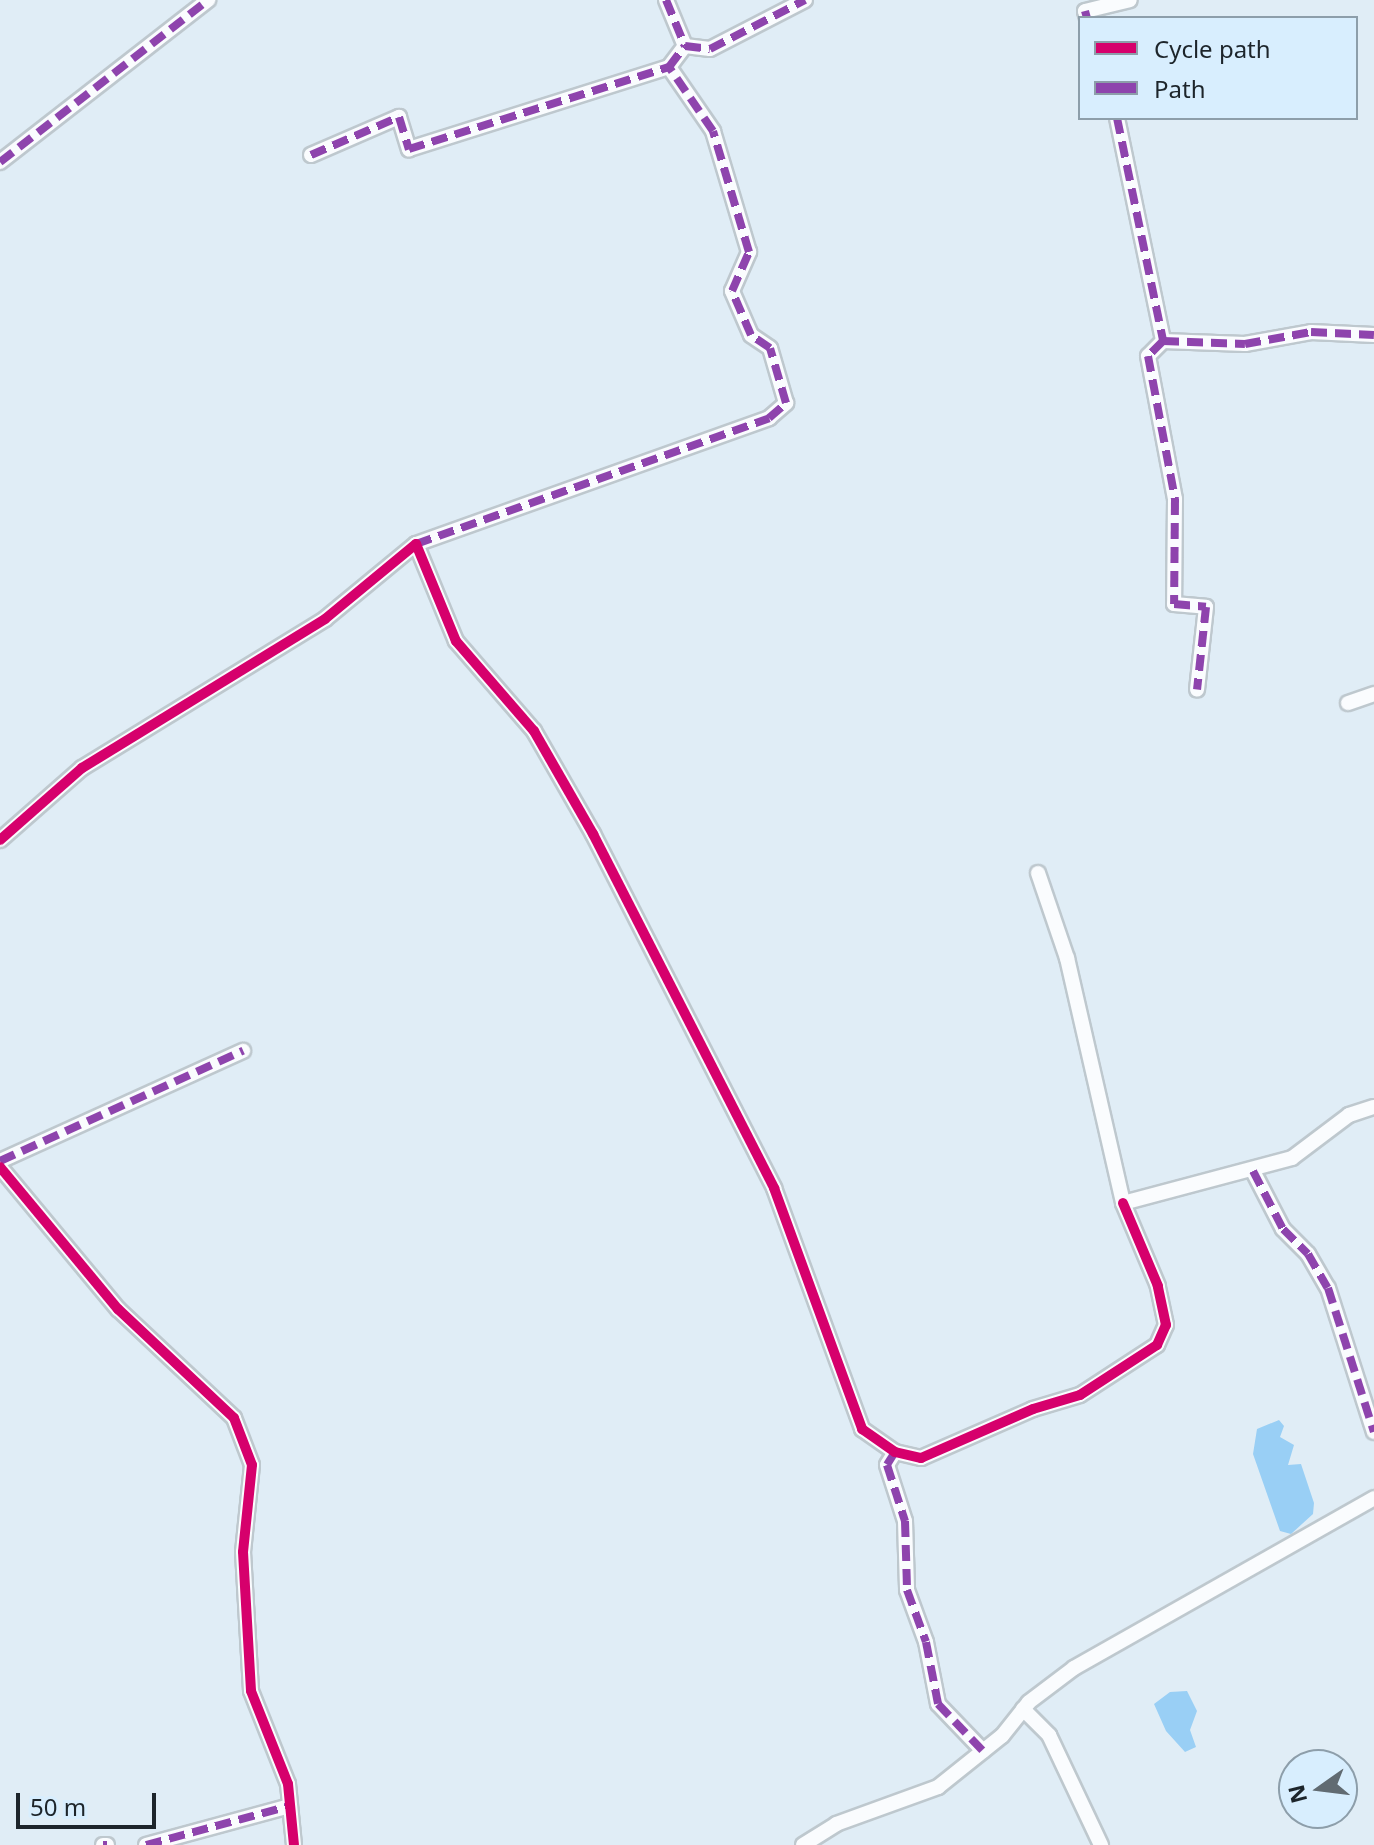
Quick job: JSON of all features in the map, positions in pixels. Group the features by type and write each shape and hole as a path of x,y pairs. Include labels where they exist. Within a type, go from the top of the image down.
{"street":[{"path":"0,162 208,0"},
{"path":"666,0 685,46"},
{"path":"685,46 710,49 805,0"},
{"path":"1086,16 1085,11 1130,0"},
{"path":"311,155 399,117 409,149 669,67 685,46"},
{"path":"0,840 82,768 325,619 416,544 769,418 786,403 770,348 751,335 732,291 749,252 713,131 669,67"},
{"path":"1117,120 1163,341"},
{"path":"1197,690 1206,607 1174,604 1175,499 1148,356 1163,341 1245,344 1311,332 1374,335"},
{"path":"416,544 456,641 534,731 599,847 774,1188 862,1429 895,1452 921,1458 966,1442 1033,1409 1080,1395 1157,1345 1166,1325 1158,1286 1123,1203 1067,958 1038,873"},
{"path":"1348,703 1374,694"},
{"path":"243,1051 0,1164 118,1309 234,1418 252,1465 243,1552 251,1691 288,1784 294,1845"},
{"path":"1123,1203 1253,1171 1310,1150 1349,1115 1374,1107"},
{"path":"1253,1171 1283,1229 1308,1254 1328,1288 1374,1432"},
{"path":"895,1452 887,1465 905,1521 907,1590 926,1642 938,1704 983,1751"},
{"path":"803,1845 836,1824 938,1787 983,1751 1023,1709 1074,1668 1374,1498"},
{"path":"1023,1709 1049,1735 1101,1845"},
{"path":"146,1845 290,1806"}],"water":[{"path":"1279,1420 1284,1426 1280,1437 1294,1445 1288,1465 1301,1464 1314,1503 1313,1514 1291,1534 1280,1531 1253,1454 1257,1429"},
{"path":"1187,1691 1197,1711 1190,1730 1196,1747 1185,1752 1166,1731 1154,1704 1170,1692"}],"marked path":[{"path":"0,162 208,0"},
{"path":"666,0 685,46 710,49 805,0"},
{"path":"1085,11 1086,16"},
{"path":"311,155 399,117 409,149 669,67 685,46"},
{"path":"416,544 769,418 786,403 770,348 751,335 732,291 749,252 713,131 669,67"},
{"path":"1117,120 1163,341 1148,356 1175,499 1174,604 1206,607 1197,690"},
{"path":"1163,341 1245,344 1311,332 1374,335"},
{"path":"0,1161 243,1051"},
{"path":"1253,1171 1283,1229 1308,1254 1328,1288 1374,1432"},
{"path":"895,1452 887,1465 905,1521 907,1590 926,1642 938,1704 983,1751"},
{"path":"146,1845 290,1806"}],"cycle path":[{"path":"0,840 82,768 325,619 416,544 456,641 534,731 593,834 774,1188 862,1429 895,1452 921,1458 1033,1409 1080,1395 1157,1345 1166,1325 1158,1286 1123,1203"},
{"path":"0,1167 118,1309 234,1418 252,1465 243,1552 251,1691 288,1784 294,1845"}]}
